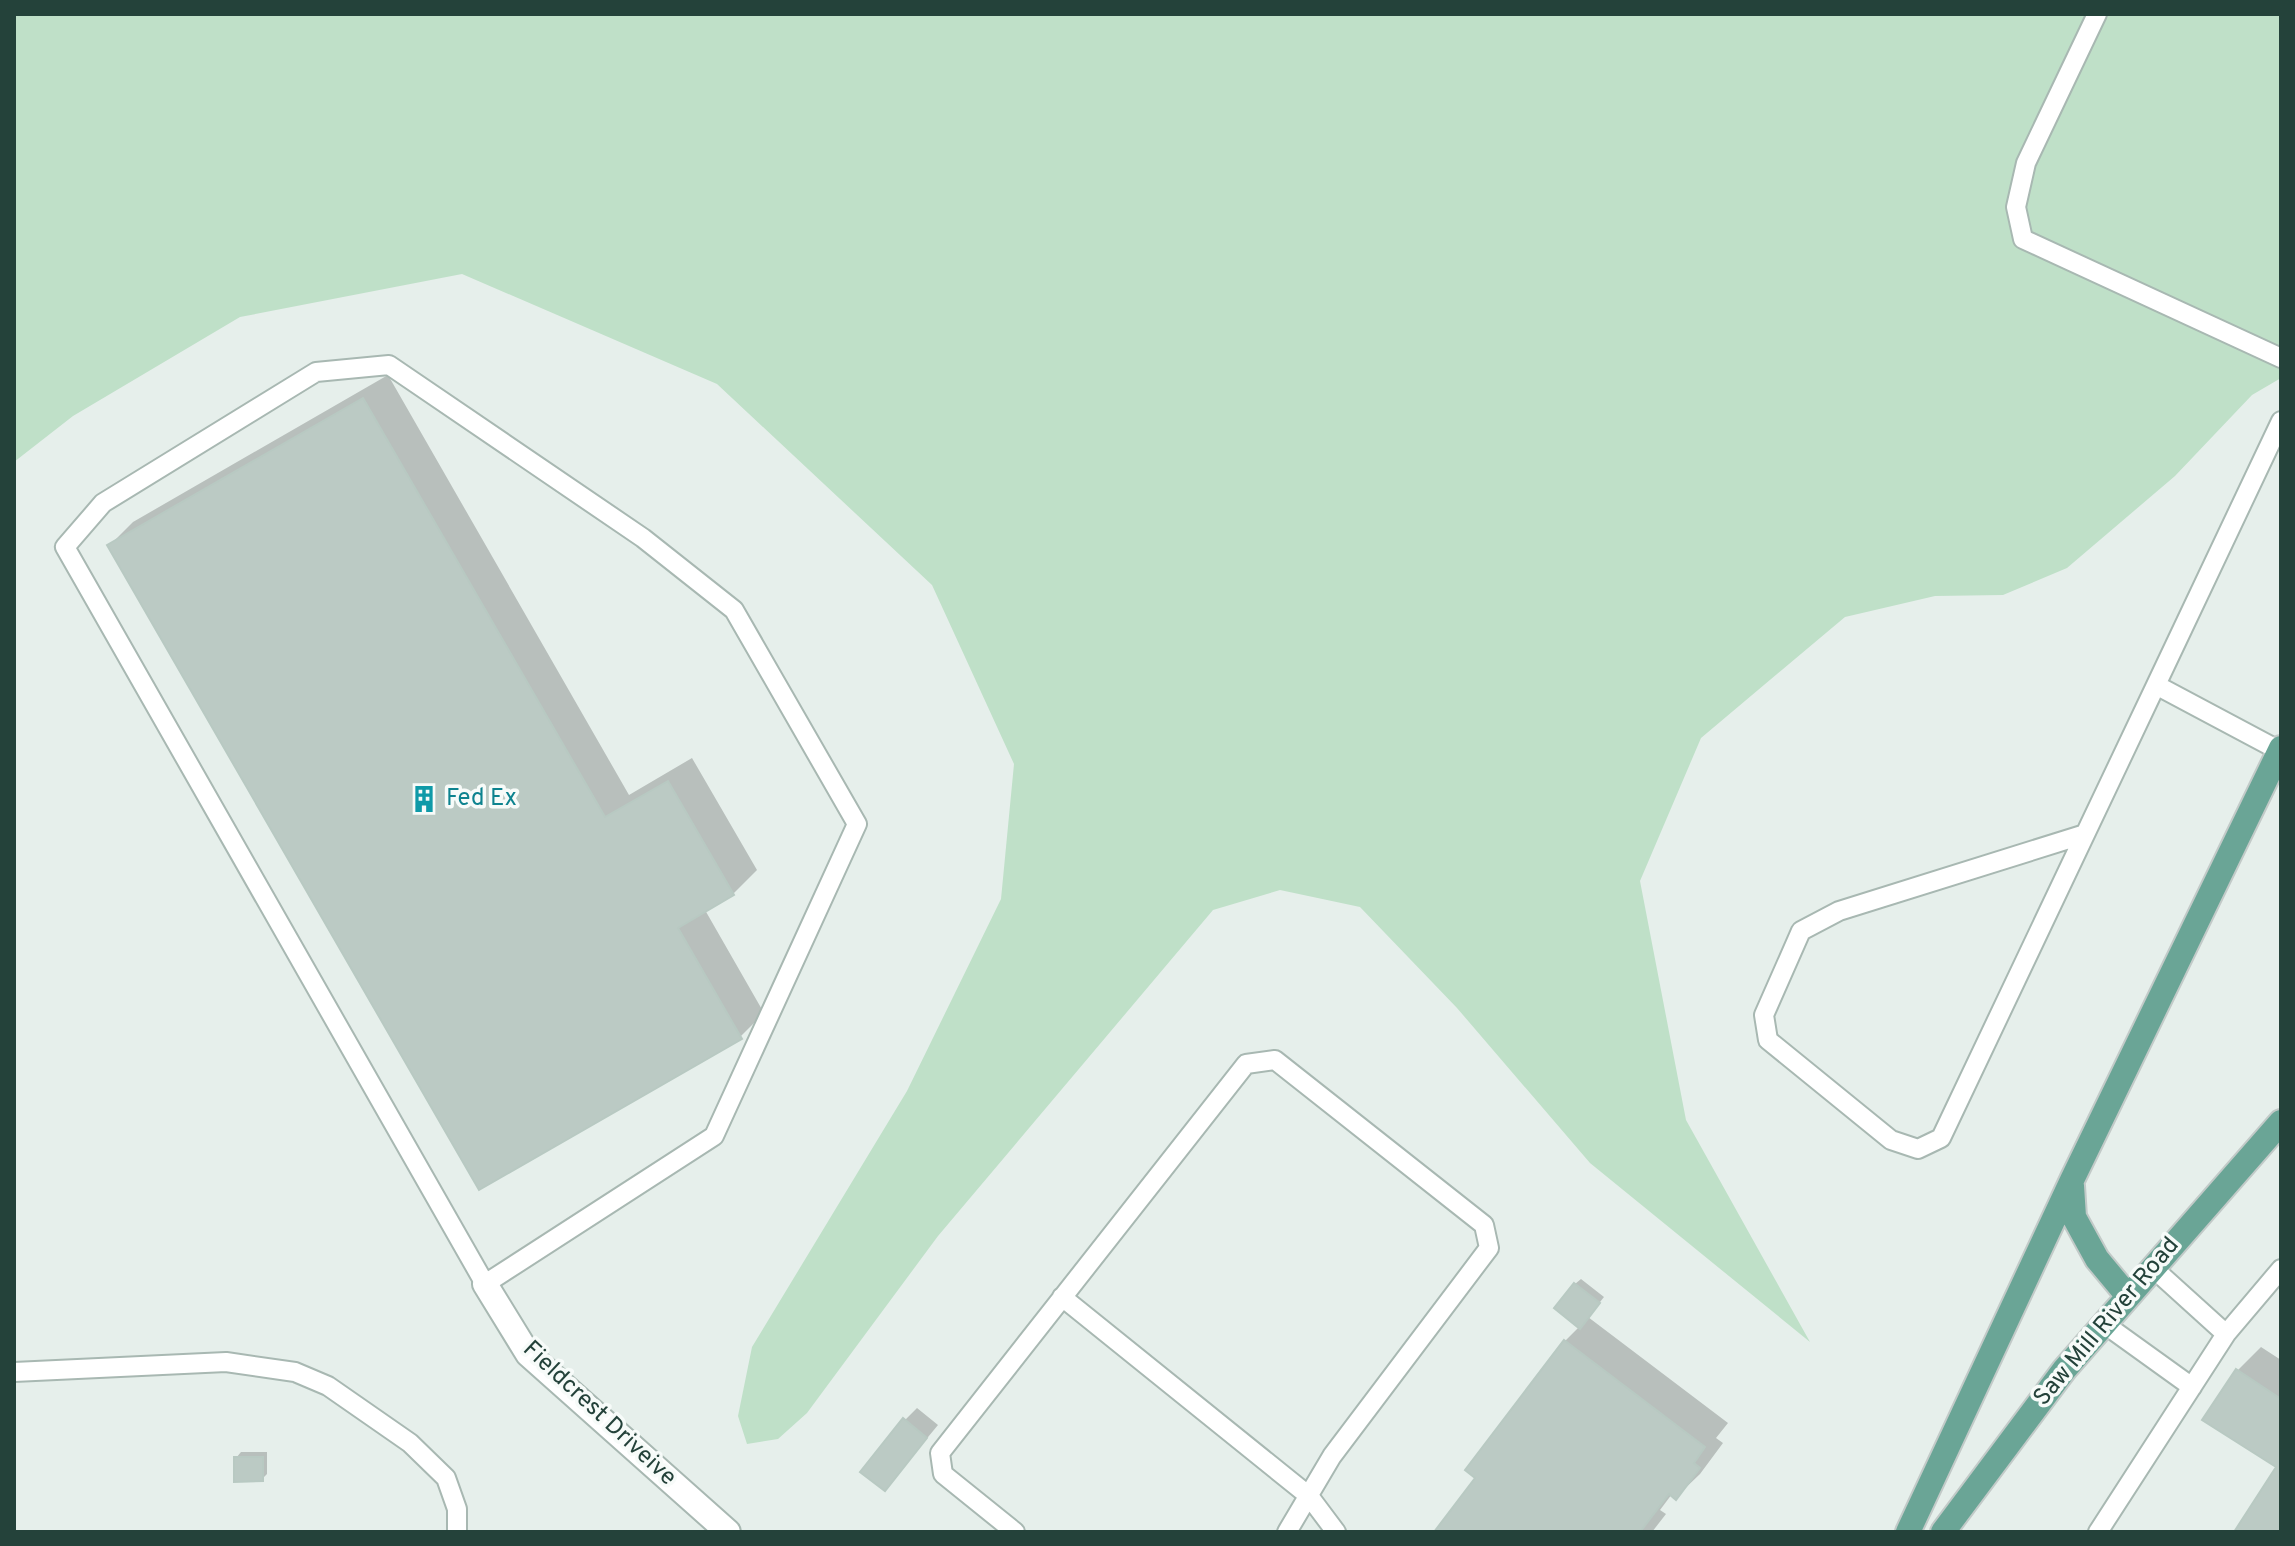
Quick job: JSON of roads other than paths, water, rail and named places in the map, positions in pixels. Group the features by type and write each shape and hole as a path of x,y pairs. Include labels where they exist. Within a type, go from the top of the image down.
{"main road":[{"path":"1908,1532 2072,1180 2280,750"},
{"name":"Saw Mill River Road","path":"1943,1532 2021,1424 2103,1323 2281,1122"},
{"path":"2241,1167 2281,1130"},
{"path":"2072,1180 2074,1217 2097,1259 2127,1295"}],"street":[{"name":"Fieldcrest Driveive","path":"485,1284 528,1354 728,1532"}],"lane":[{"path":"2097,14 2026,163 2016,207 2023,239 2281,358"},
{"path":"389,365 643,538 734,610 857,824 714,1136 485,1284 65,547 103,503 316,372 389,365"},
{"path":"2085,834 1839,911 1801,931 1764,1015 1768,1040 1891,1140 1918,1149 1941,1138 2281,421"},
{"path":"2156,685 2280,750"},
{"path":"1015,1532 943,1474 940,1453 1246,1064 1275,1060 1484,1225 1489,1248 1332,1456 1287,1532"},
{"path":"2152,1267 2226,1334"},
{"path":"2098,1532 2226,1334 2281,1269"},
{"path":"1062,1297 1309,1496 1336,1532"},
{"path":"2103,1323 2192,1387"},
{"path":"14,1372 226,1362 295,1372 328,1386 410,1443 437,1469 446,1478 457,1509 457,1532"}],"place":[{"name":"Fed Ex","path":"424,799"}]}
